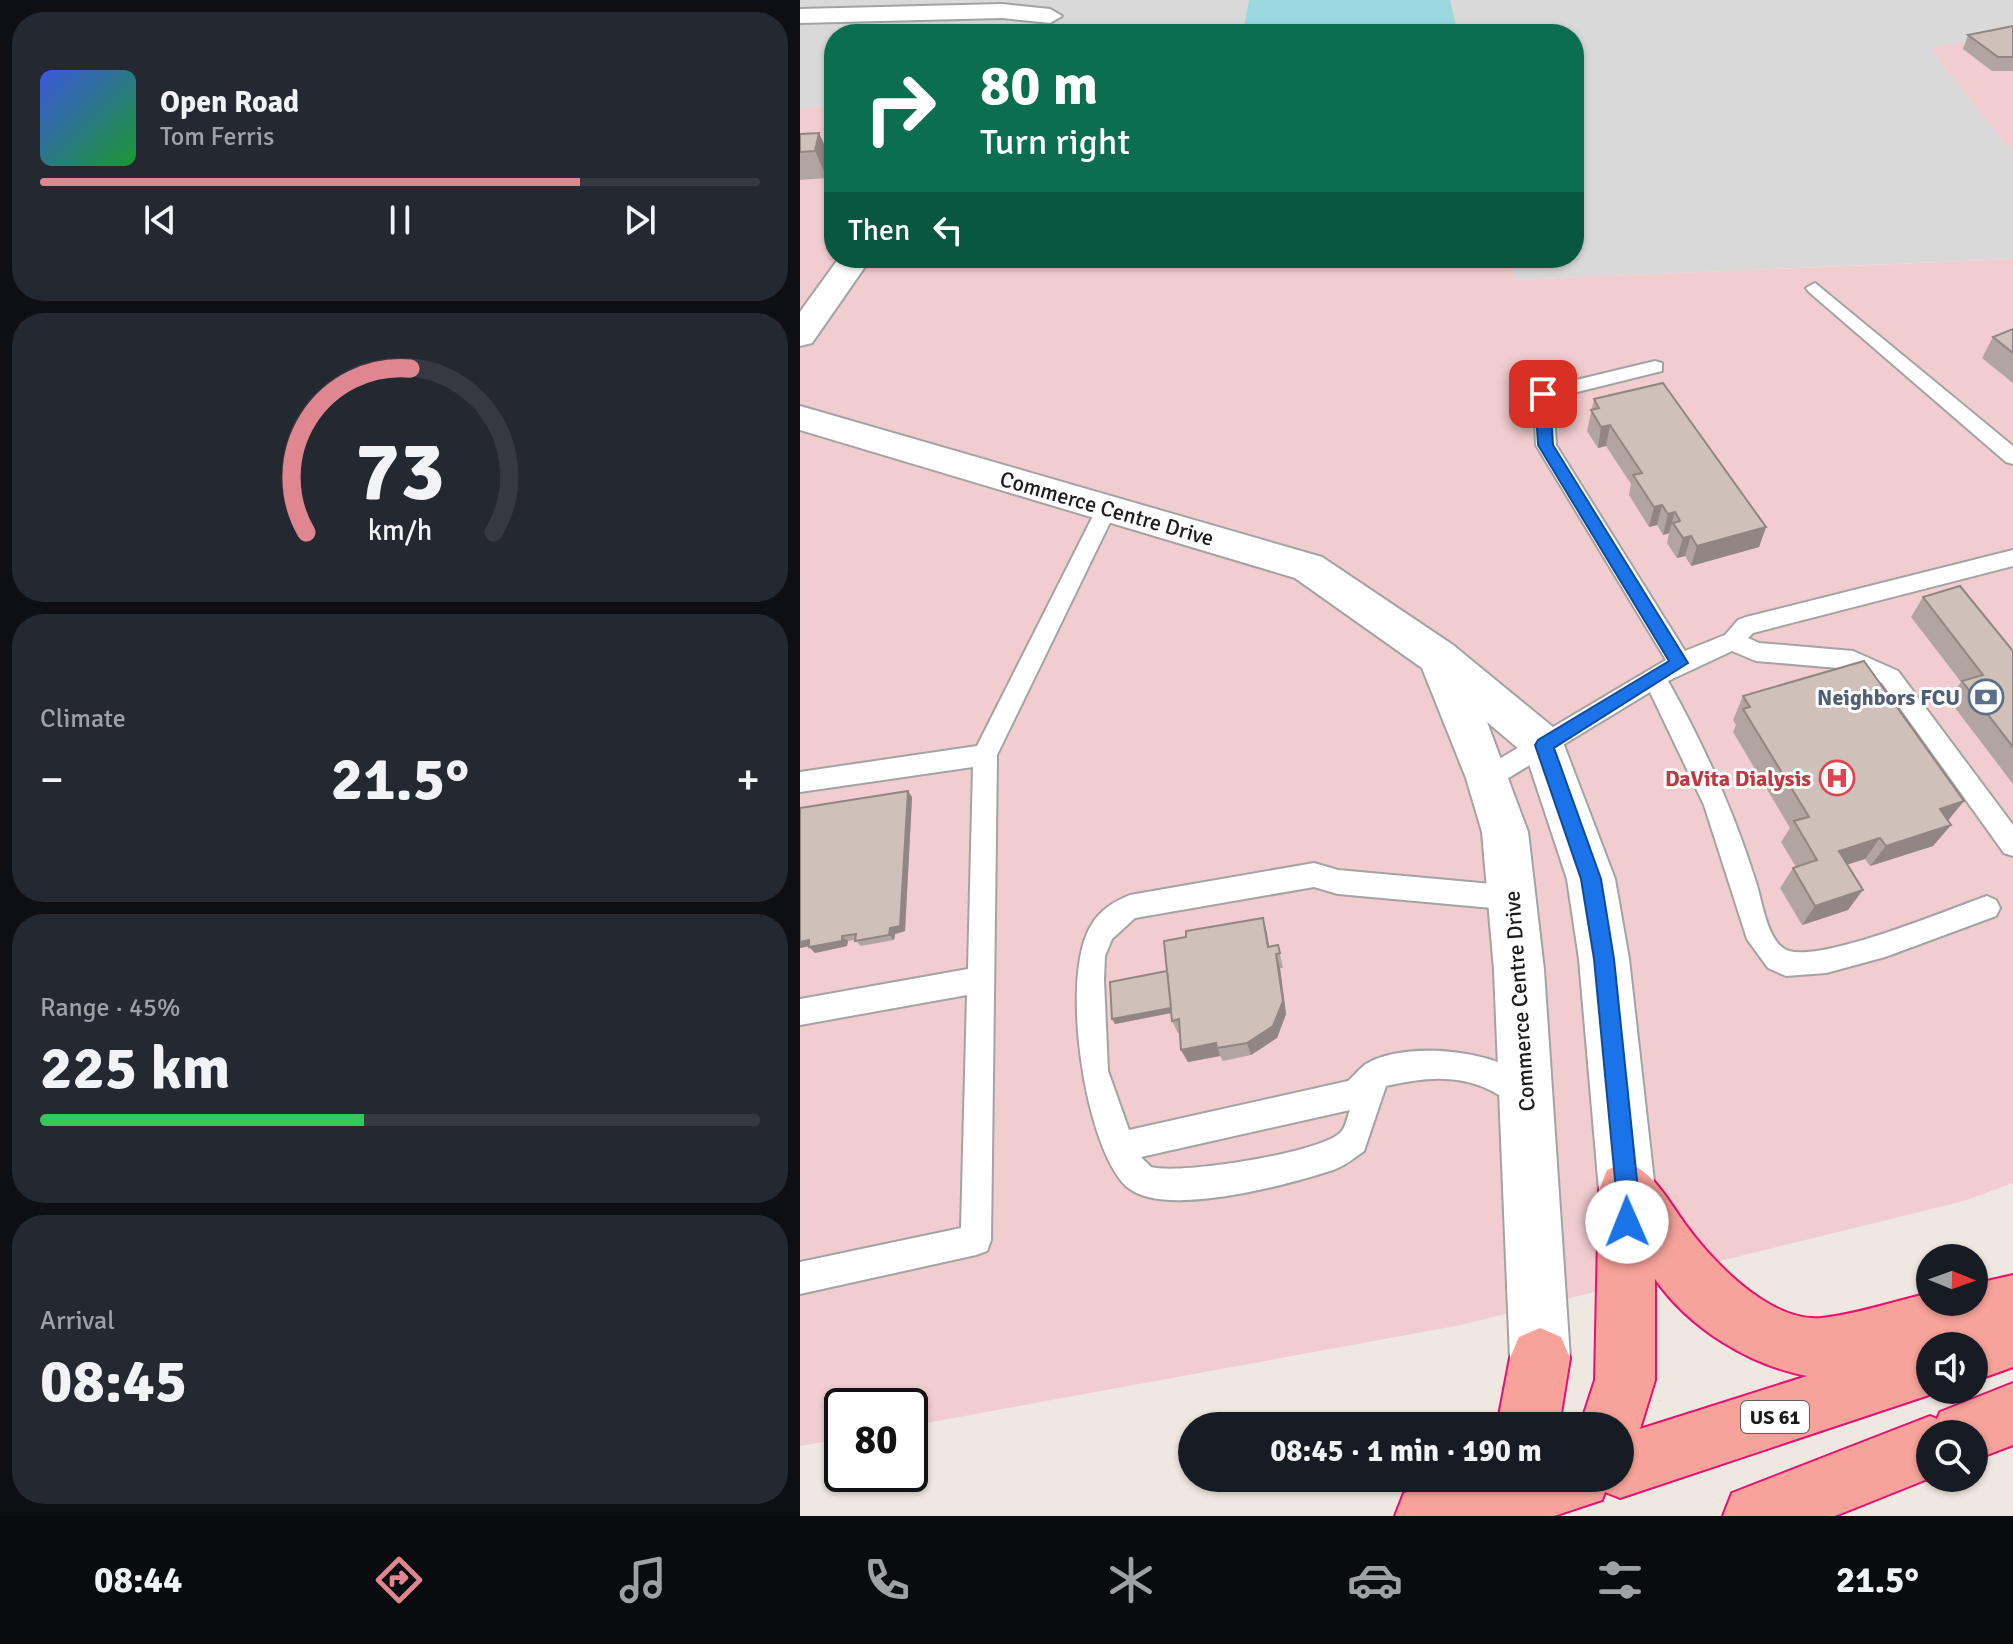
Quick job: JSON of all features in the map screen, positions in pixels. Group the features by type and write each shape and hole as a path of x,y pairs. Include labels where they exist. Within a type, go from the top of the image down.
{"highway":[{"path":"1627,1190 1683,1270 1709,1298 1779,1341 1819,1348 2013,1304"},
{"path":"1615,1412 1625,1380 1627,1190"},
{"path":"1988,1346 2013,1337"},
{"path":"1530,1412 1540,1358"},
{"name":"US 61","path":"1634,1462 1916,1371"},
{"path":"1988,1424 2013,1414"},
{"path":"1755,1516 1906,1456"},
{"path":"1403,1516 1455,1492"},
{"path":"1427,1516 1524,1492"},
{"path":"1570,1516 1585,1492"}],"street":[{"path":"800,16 1055,8"},
{"path":"1038,24 1055,8"},
{"path":"800,336 848,268"},
{"name":"Commerce Centre Drive","path":"800,418 1308,567 1438,657 1544,745"},
{"name":"Commerce Centre Drive","path":"1438,657 1488,778 1505,832 1514,898 1540,1358"},
{"path":"1544,745 1591,879 1604,959 1627,1190"}],"lane":[{"path":"1815,288 2013,457"},
{"path":"1655,367 1543,394 1546,445 1680,663"},
{"path":"800,1278 976,1240 985,755 1107,508"},
{"path":"1488,778 1680,663 1733,641 1746,626 2013,558"},
{"path":"1733,641 1756,652 1853,660 1890,677 2013,845"},
{"path":"1655,679 1699,759 1716,799 1760,939 1770,954 1787,964 1818,962 1912,935 1987,908"},
{"path":"800,782 985,755"},
{"path":"1376,1074 1354,1141 1333,1155 1174,1188 1143,1180 1132,1171 1120,1147 1094,1071 1090,980 1092,956 1101,932 1115,916 1130,907 1314,875 1338,882 1514,898"},
{"path":"800,1012 981,980"},
{"path":"1120,1147 1356,1094 1376,1074 1426,1063 1454,1065 1495,1077 1525,1095"}],"shaded area":[{"path":"800,0 2013,0 2013,33 1931,49 2013,154 2013,259 1513,280 1512,268 1584,268 1584,24 824,24 824,107 800,109"},
{"path":"2013,33 2013,154 1930,48"},
{"path":"824,106 824,268 1512,268 1514,280 2013,259 2013,1183 1964,1201 1461,1325 928,1423 928,1388 824,1388 824,1442 800,1446 800,109"}],"water":[{"path":"1249,0 1450,0 1456,24 1245,24"}],"building":[{"path":"2013,26 2013,57 1998,57 1968,35"},
{"path":"819,133 815,151 800,152 800,134"},
{"path":"2013,329 2013,353 1993,337"},
{"path":"1663,383 1766,527 1697,546 1691,536 1683,538 1673,523 1680,521 1675,512 1668,514 1662,505 1654,507 1633,475 1642,473 1610,425 1601,427 1591,410 1599,408 1594,399"},
{"path":"1960,586 2013,651 2013,747 1962,681 1983,675 1923,597"},
{"name":"DaVita Dialysis","path":"1864,661 1964,801 1940,809 1951,825 1886,846 1880,838 1839,851 1863,890 1815,906 1793,868 1817,860 1794,821 1809,817 1743,709 1750,707 1743,696"},
{"path":"908,791 900,926 890,928 889,935 855,941 856,934 842,936 842,941 809,947 809,940 800,942 800,808"},
{"path":"1263,918 1268,947 1278,945 1280,953 1276,954 1283,1001 1273,1026 1247,1043 1217,1048 1216,1043 1181,1050 1179,1019 1172,1021 1164,941 1186,937 1186,931"},
{"path":"1167,971 1171,1008 1112,1019 1110,982"}],"place":[{"name":"Neighbors FCU","path":"1986,697"},
{"name":"DaVita Dialysis","path":"1837,778"}],"route":[{"path":"1543,394 1546,445 1680,663 1544,745 1591,879 1604,959 1627,1190 1627,1222"}]}
